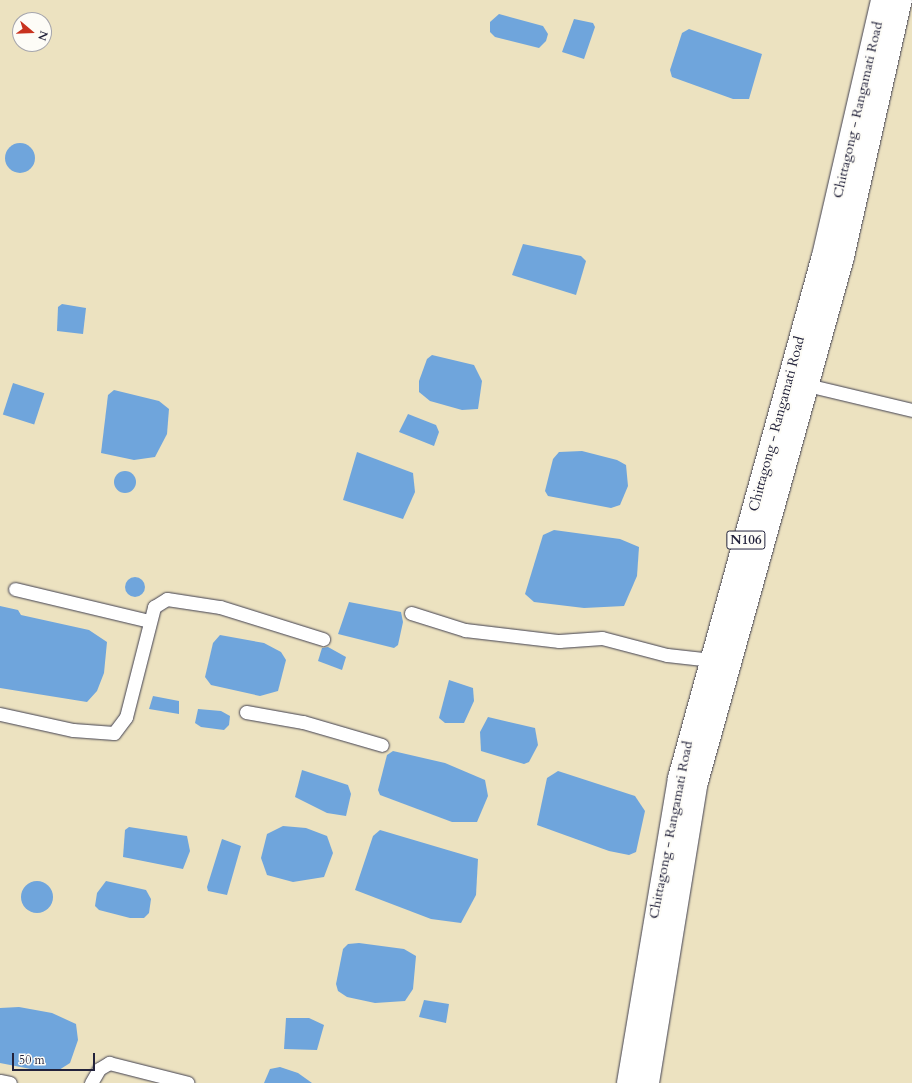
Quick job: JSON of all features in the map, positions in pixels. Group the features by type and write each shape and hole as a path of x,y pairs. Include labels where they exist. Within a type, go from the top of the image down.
{"highway":[{"name":"Chittagong - Rangamati Road","path":"628,1083 679,778 823,256 882,0"},
{"name":"Chittagong - Rangamati Road","path":"648,1083 697,782 807,385 874,129 901,0"}],"street":[{"path":"807,385 912,410"},
{"path":"15,589 149,621"},
{"path":"0,714 73,730 114,732 126,717 149,621 154,607 167,598 179,598 322,639"},
{"path":"411,613 465,630 559,641 602,638 667,655 712,660"},
{"path":"246,712 303,722 382,745"},
{"path":"91,1083 99,1069 109,1063 188,1083"},
{"path":"0,1081 10,1083"}],"water":[{"path":"499,14 543,26 548,34 546,41 539,48 495,37 490,32 490,22"},
{"path":"574,19 593,23 595,27 584,59 562,52"},
{"path":"689,29 762,54 749,99 733,99 672,77 670,70 682,33"},
{"path":"20,143 26,144 34,152 34,164 26,172 20,173 14,172 6,164 5,158 6,152 14,144"},
{"path":"523,244 581,256 586,261 576,295 512,275"},
{"path":"62,304 86,308 83,334 57,331 58,307"},
{"path":"432,355 474,365 482,381 478,409 462,410 430,401 419,392 419,381 427,359"},
{"path":"13,383 44,393 34,425 3,414"},
{"path":"114,390 159,401 169,409 167,434 155,457 134,460 101,453 108,395"},
{"path":"408,414 436,425 439,432 434,446 399,432"},
{"path":"582,451 617,460 626,465 628,486 620,505 611,508 548,496 545,491 553,459 559,452"},
{"path":"357,452 413,473 415,492 403,519 343,500"},
{"path":"125,471 133,474 136,482 133,490 125,493 117,490 114,482 117,474"},
{"path":"554,530 620,539 639,547 637,576 624,606 584,608 534,602 525,594 543,535"},
{"path":"135,577 142,580 145,587 142,594 135,597 128,594 125,587 128,580"},
{"path":"349,602 401,612 403,622 398,645 394,648 338,634"},
{"path":"0,606 18,610 21,615 89,630 107,642 104,673 97,691 87,702 0,688"},
{"path":"220,635 264,643 281,652 286,660 278,691 260,696 211,685 205,677 213,643"},
{"path":"328,647 346,657 342,670 318,661 322,648"},
{"path":"449,680 473,688 474,701 464,723 445,723 439,718"},
{"path":"153,696 179,701 179,714 149,709"},
{"path":"198,709 221,711 230,716 229,725 224,730 201,727 195,723"},
{"path":"488,717 535,728 538,745 529,762 524,764 481,751 480,732"},
{"path":"393,751 445,763 485,780 488,796 477,822 452,822 380,795 378,790 387,755"},
{"path":"302,770 348,785 351,794 346,816 327,813 295,797"},
{"path":"558,771 635,796 645,811 636,852 629,855 609,851 537,825 547,778"},
{"path":"283,826 306,828 327,836 333,853 324,877 293,882 267,875 261,858 267,834"},
{"path":"129,827 187,836 190,851 183,869 123,857 125,830"},
{"path":"380,830 478,859 476,895 461,923 431,919 355,890 373,836"},
{"path":"222,839 241,846 227,895 208,891 207,887"},
{"path":"40,881 46,883 51,888 53,897 51,906 46,911 34,913 28,911 23,906 21,894 23,888 28,883"},
{"path":"106,881 146,890 151,899 149,913 144,918 130,918 99,910 95,906 97,893"},
{"path":"359,943 404,949 416,956 413,989 405,1001 375,1003 347,997 338,991 336,984 343,949 348,944"},
{"path":"424,1000 449,1004 446,1023 419,1017"},
{"path":"19,1007 52,1013 76,1024 78,1040 70,1063 59,1070 41,1071 0,1063 0,1008"},
{"path":"286,1018 309,1018 324,1025 317,1050 284,1049"},
{"path":"280,1067 298,1073 312,1083 264,1083 270,1069"}]}
